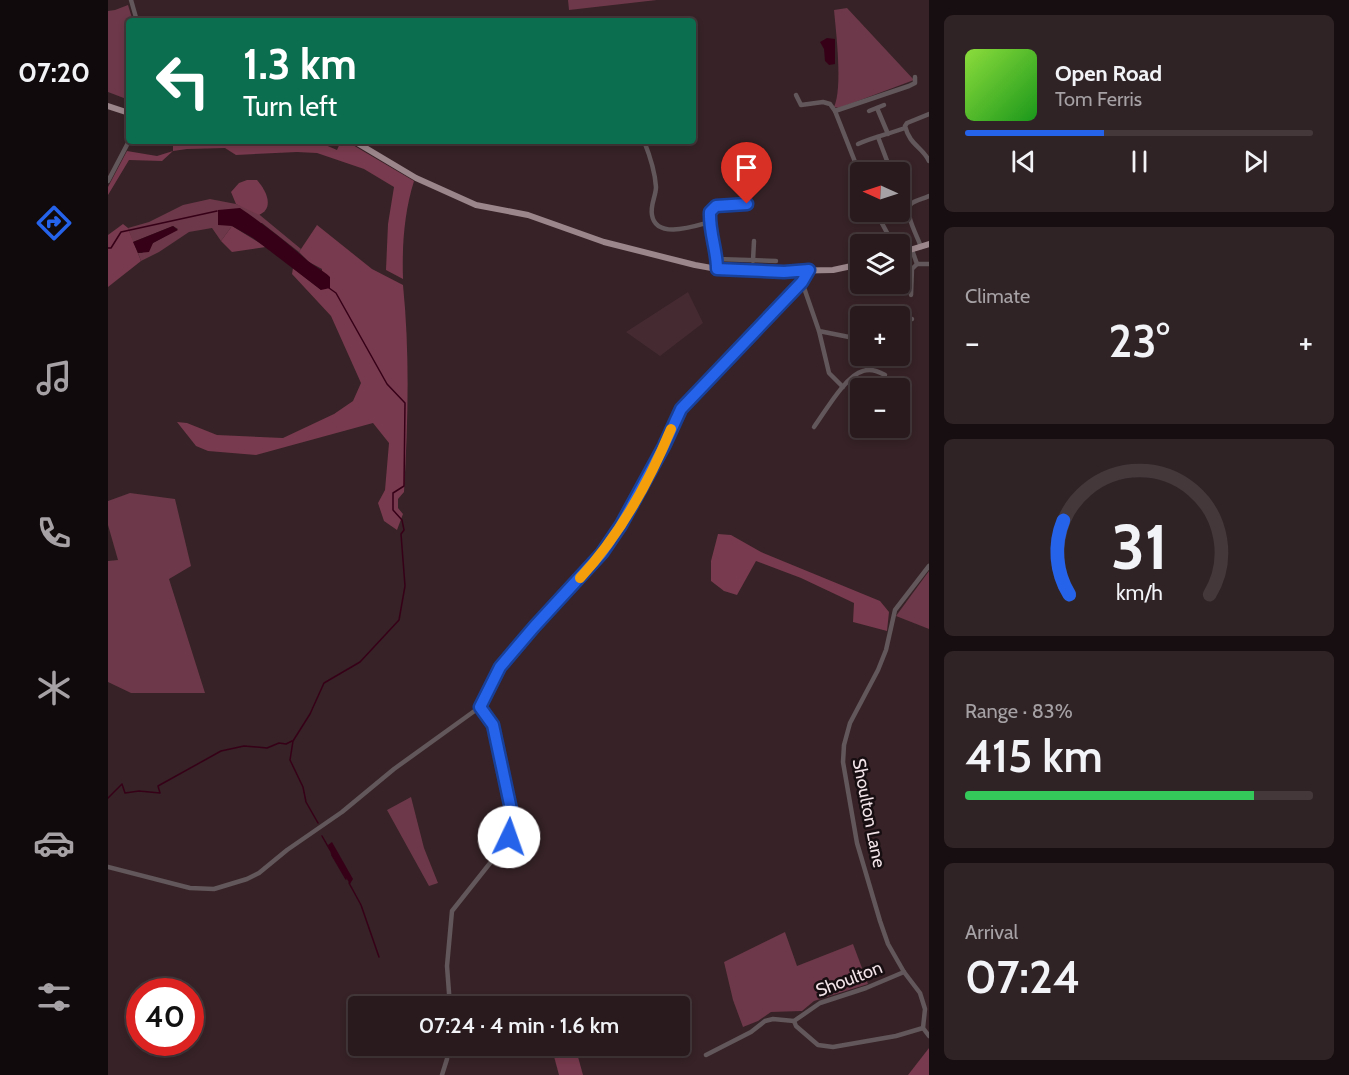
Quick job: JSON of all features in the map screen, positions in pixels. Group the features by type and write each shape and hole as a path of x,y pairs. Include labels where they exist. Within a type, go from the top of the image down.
{"main road":[{"path":"108,106 126,112"},
{"path":"359,144 416,178 476,205 528,215 604,242 694,265 717,269 784,272 833,270 850,266"},
{"path":"912,250 929,244"}],"street":[{"path":"131,0 136,18"},
{"path":"835,111 909,86 915,83 915,77"},
{"path":"796,95 801,105 827,102 835,111 855,162"},
{"path":"869,111 884,105"},
{"path":"877,108 888,134"},
{"path":"858,144 905,128 907,123 929,111"},
{"path":"905,128 913,143 924,152 929,161"},
{"path":"878,137 887,162"},
{"path":"108,181 127,144"},
{"path":"645,144 655,180 652,218 657,224 673,231 710,222"},
{"path":"921,247 908,216 908,210 911,203 929,196"},
{"path":"717,269 710,212 716,206 747,204"},
{"path":"753,261 754,241"},
{"path":"912,250 917,264"},
{"path":"717,259 776,261"},
{"path":"911,295 912,269 917,264 929,264"},
{"path":"108,867 190,888 214,889 247,879 259,873 286,850 342,812 394,770 480,707 500,667 602,553 621,525 654,466 681,409 802,282 809,270"},
{"path":"802,282 819,331 830,373 843,387"},
{"path":"819,331 850,337"},
{"path":"815,426 856,373 873,370 882,376"},
{"name":"Shoulton Lane","path":"923,1028 925,1009 920,993 904,972 888,944 857,843 843,762 844,745 850,723 882,660 889,642 895,610 929,566"},
{"path":"449,996 447,966 452,911 506,843 511,829 512,814 493,725 480,707"},
{"name":"Shoulton","path":"794,1021 820,1002 866,988 904,972"},
{"path":"706,1055 773,1019 794,1021 796,1026 821,1046 833,1047 923,1028 929,1036"},
{"path":"442,1075 447,1056"}],"shaded area":[{"path":"568,0 657,0 569,10"},
{"path":"128,5 132,18 126,18 126,99 108,92 108,11"},
{"path":"847,8 914,80 839,108 834,107 837,99 838,74 834,10"},
{"path":"827,38 835,39 835,64 829,65 825,61 824,49 820,42"},
{"path":"173,144 323,144 337,150 340,144 351,144 414,181 404,230 403,279 386,270 388,224 394,187 364,169 317,153 236,155 225,148 173,151"},
{"path":"127,151 157,156 173,151 162,161 129,160 108,195 108,187"},
{"path":"257,180 266,194 267,208 259,215 236,204 231,192 239,183"},
{"path":"210,199 236,204 255,211 301,249 299,252 262,223 232,226 221,241 212,228 189,232 141,261 138,253 142,253 153,243 178,229 173,226 133,242 128,228 149,222 183,205"},
{"path":"240,208 330,277 330,288 321,290 253,238 232,226 218,225 218,210"},
{"path":"123,224 128,228 141,261 108,287 108,235"},
{"path":"317,225 372,269 403,285 407,337 407,414 404,492 398,499 398,508 403,514 397,530 384,521 378,503 385,490 389,443 373,423 256,455 208,451 196,446 177,422 187,423 217,435 283,438 334,414 353,401 361,383 331,316 292,274 293,268 321,290 322,269 309,262 299,252"},
{"path":"173,226 178,230 153,243 149,252 138,253 133,242"},
{"path":"232,226 266,247 232,252 221,241"},
{"path":"688,292 703,323 660,356 626,332"},
{"path":"130,493 175,499 191,566 169,579 205,693 131,693 108,682 108,561 118,560 108,525 108,501"},
{"path":"718,534 731,535 761,552 880,601 889,612 887,631 853,622 854,603 801,578 756,561 737,595 724,591 711,581 711,561"},
{"path":"929,571 929,629 896,616"},
{"path":"411,797 424,848 438,883 429,886 387,810"},
{"path":"332,842 353,879 350,884 331,854 328,845"},
{"path":"785,932 797,966 853,944 868,984 814,1001 802,1011 771,1012 743,1027 733,1000 724,962"},
{"path":"929,1048 929,1075 908,1075"},
{"path":"554,1056 578,1056 583,1075 559,1075"}],"waterway":[{"path":"108,248 111,248 121,232 217,211"},
{"path":"318,823 306,802 303,787 290,760 293,741 310,714 324,683 360,662 399,620 405,586 401,534 404,530 402,520 393,510 393,493 404,486 405,403 387,384 336,293 329,288"},
{"path":"108,798 122,784 125,793 139,791 160,793 158,786 221,751 244,746 267,748 292,741"},
{"path":"322,836 330,850"},
{"path":"332,855 346,879"},
{"path":"349,883 361,905 379,957"}],"slow traffic":[{"path":"580,578 602,553 621,525 671,429"}],"route":[{"path":"509,837 512,814 493,725 480,707 500,667 602,553 621,525 648,476 681,409 802,282 809,270 784,272 717,269 710,212 716,206 747,204"}]}
